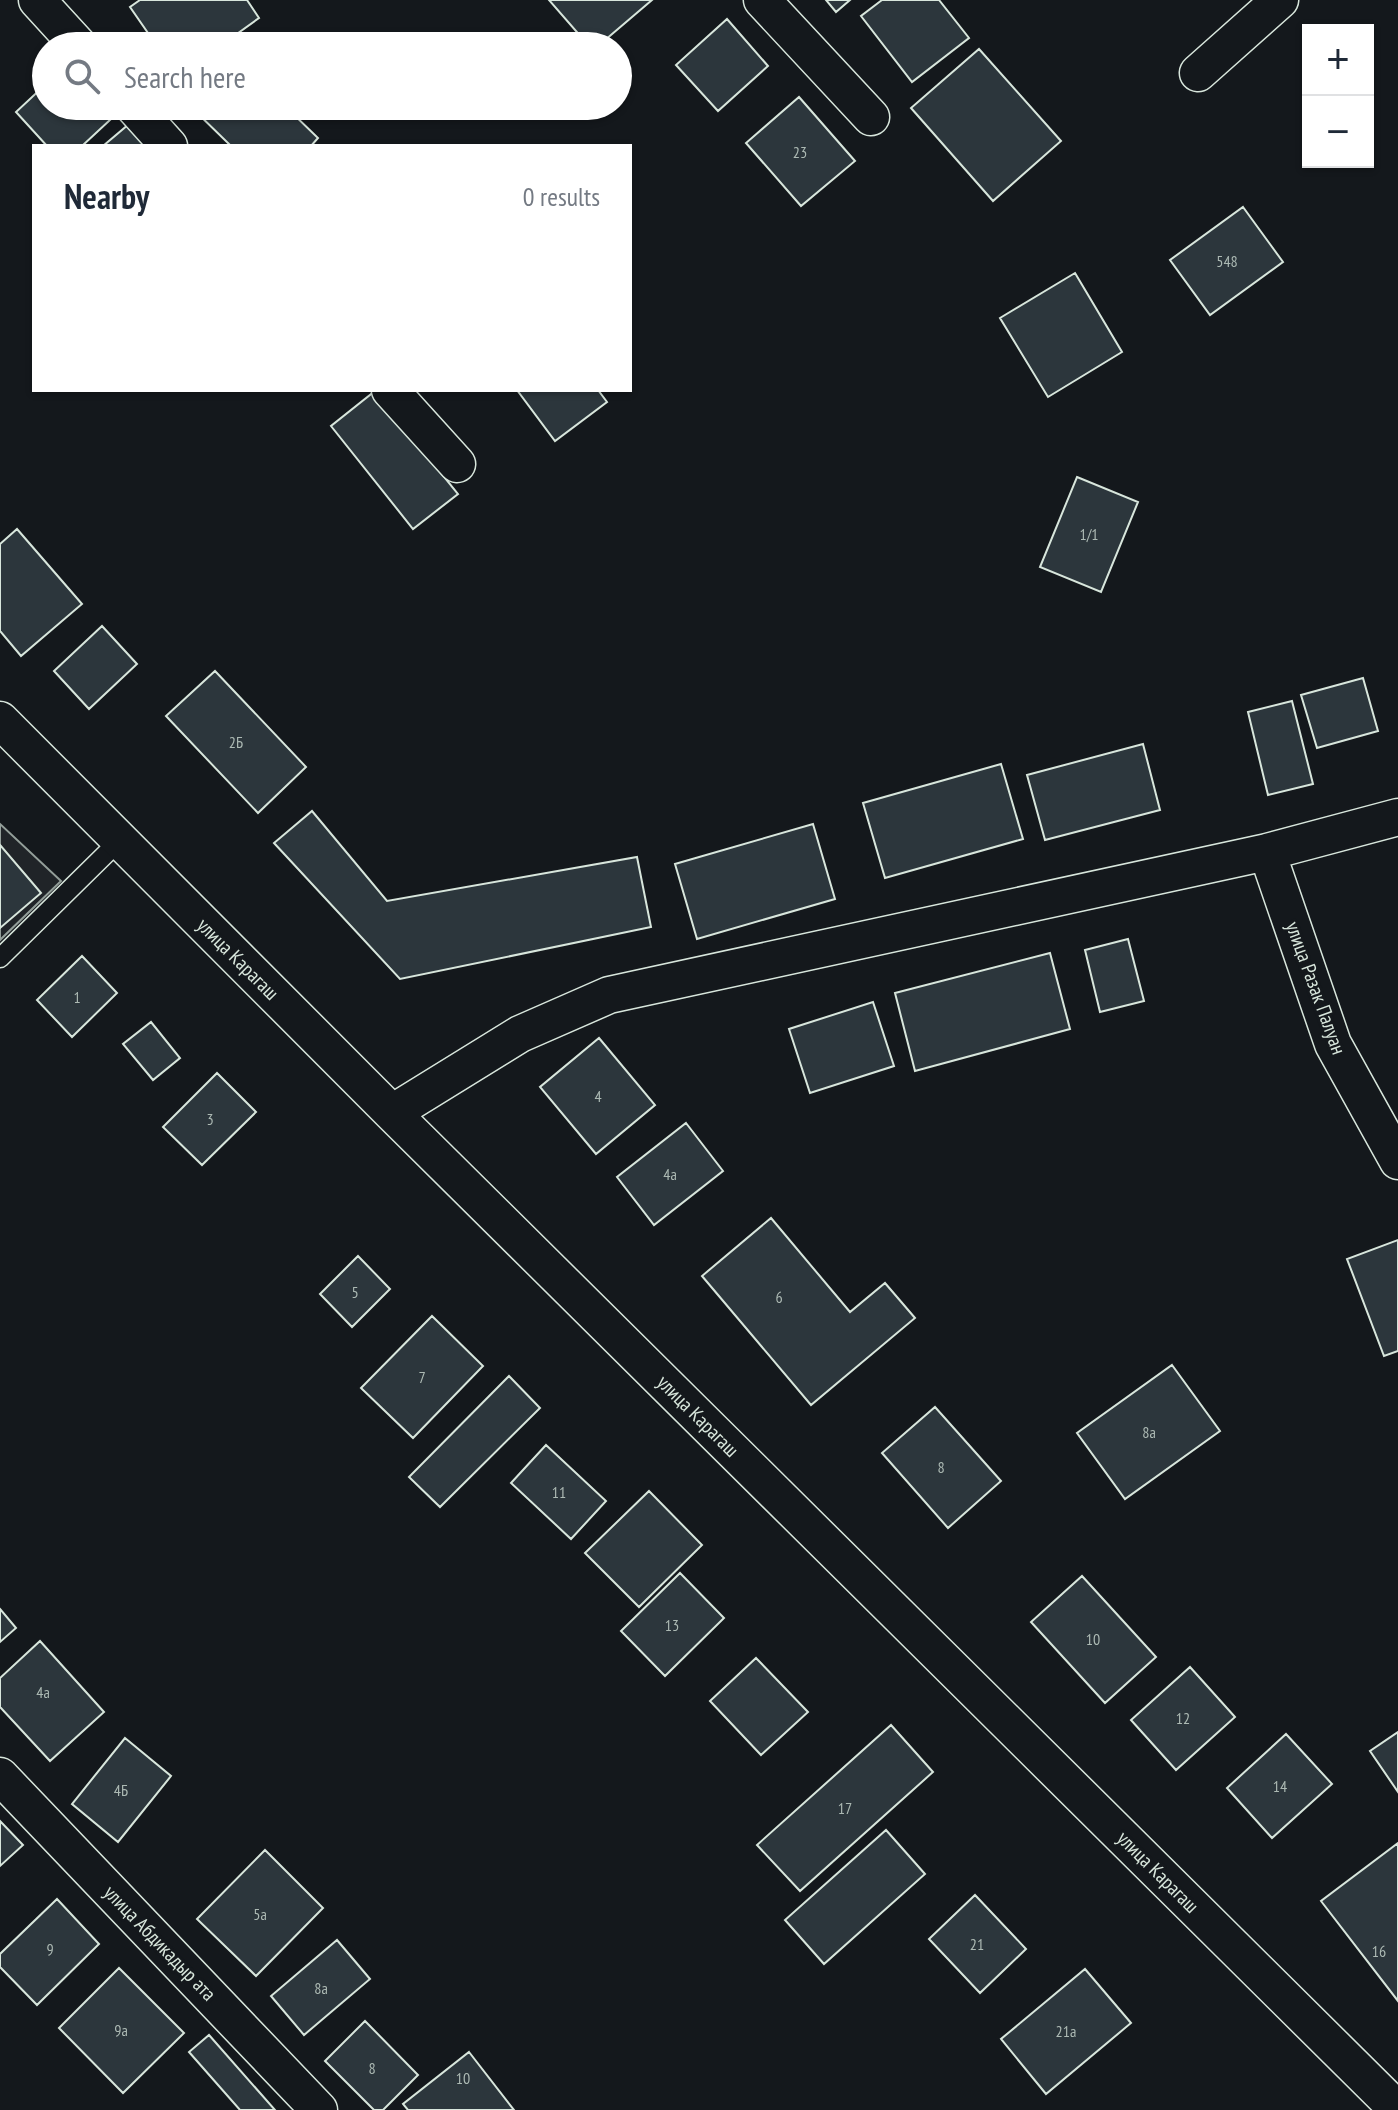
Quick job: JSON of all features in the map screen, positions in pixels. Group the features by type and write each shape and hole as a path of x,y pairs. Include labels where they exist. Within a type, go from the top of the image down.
{"street":[{"path":"37,0 66,32"},
{"path":"762,0 871,117"},
{"path":"1198,73 1280,0"},
{"path":"146,120 167,144"},
{"path":"392,392 457,464"},
{"name":"улица Карагаш","path":"0,720 1393,2108"},
{"path":"392,1113 520,1034 609,995 1267,852 1398,817"},
{"name":"улица Разак Палуан","path":"1267,852 1333,1044 1398,1161"},
{"name":"улица Абдикадыр ата","path":"0,1776 319,2110"}],"lane":[{"path":"0,958 120,840"}],"shaded area":[{"path":"0,824 61,881 0,940"}],"building":[{"path":"140,0 247,0 259,18 240,32 147,32 130,7"},
{"path":"549,0 652,0 614,32 577,32"},
{"path":"826,0 850,0 836,12"},
{"path":"882,0 939,0 969,38 912,82 861,16"},
{"path":"727,19 768,66 718,111 676,65"},
{"path":"979,49 1061,141 993,201 911,108"},
{"path":"32,97 32,120 110,120 84,144 45,144 16,112"},
{"path":"799,97 855,161 801,206 746,143"},
{"path":"136,120 156,144 105,144"},
{"path":"204,120 299,120 318,138 313,144 229,144"},
{"path":"1243,207 1283,262 1210,315 1170,260"},
{"path":"1075,273 1122,352 1048,397 1000,318"},
{"path":"376,392 458,494 413,529 331,426"},
{"path":"518,392 600,392 607,402 555,441"},
{"path":"1077,477 1138,502 1101,592 1040,567"},
{"path":"17,529 82,604 21,656 0,631 0,544"},
{"path":"102,626 137,664 89,709 54,671"},
{"path":"215,671 306,767 258,813 166,716"},
{"path":"1363,678 1378,731 1317,748 1301,695"},
{"path":"1292,701 1313,784 1268,795 1248,712"},
{"path":"1143,744 1160,810 1045,840 1027,775"},
{"path":"1001,764 1023,839 885,878 863,803"},
{"path":"312,811 387,901 637,857 651,927 400,979 274,843"},
{"path":"813,824 835,899 697,939 675,864"},
{"path":"0,845 41,893 0,928"},
{"path":"1128,939 1144,1001 1100,1012 1085,950"},
{"path":"1050,953 1070,1029 915,1071 895,993"},
{"path":"82,956 117,993 72,1037 37,1000"},
{"path":"873,1002 894,1066 810,1093 789,1029"},
{"path":"151,1022 180,1058 153,1080 123,1044"},
{"path":"599,1038 655,1105 596,1154 540,1087"},
{"path":"217,1073 256,1112 202,1165 163,1127"},
{"path":"686,1123 723,1171 654,1225 617,1177"},
{"path":"771,1218 850,1312 885,1283 915,1318 811,1405 702,1276"},
{"path":"1398,1240 1398,1351 1384,1356 1347,1259"},
{"path":"358,1256 390,1289 352,1327 320,1294"},
{"path":"432,1316 483,1366 413,1438 361,1388"},
{"path":"1172,1365 1220,1431 1125,1499 1077,1433"},
{"path":"509,1376 540,1408 440,1507 409,1477"},
{"path":"935,1407 1001,1481 948,1528 882,1453"},
{"path":"546,1445 606,1501 571,1539 511,1483"},
{"path":"649,1491 702,1545 639,1607 585,1553"},
{"path":"680,1573 724,1618 665,1676 621,1631"},
{"path":"1082,1576 1156,1657 1105,1703 1031,1622"},
{"path":"0,1609 16,1628 0,1642"},
{"path":"40,1641 104,1712 50,1761 0,1707 0,1678"},
{"path":"756,1658 808,1712 761,1755 710,1701"},
{"path":"1190,1667 1235,1717 1176,1770 1131,1720"},
{"path":"891,1725 933,1772 800,1891 757,1845"},
{"path":"1398,1732 1398,1792 1370,1751"},
{"path":"1286,1734 1332,1784 1272,1838 1227,1788"},
{"path":"125,1738 171,1776 118,1842 72,1804"},
{"path":"0,1821 23,1845 0,1866"},
{"path":"886,1830 925,1874 824,1964 785,1920"},
{"path":"1398,1843 1398,2001 1321,1901"},
{"path":"265,1850 323,1908 256,1976 197,1919"},
{"path":"975,1895 1026,1949 980,1993 929,1939"},
{"path":"57,1899 99,1944 37,2005 0,1967 0,1954"},
{"path":"337,1940 370,1979 304,2035 271,1996"},
{"path":"119,1968 184,2033 123,2093 59,2028"},
{"path":"1085,1969 1131,2023 1046,2094 1001,2039"},
{"path":"365,2021 418,2075 383,2110 374,2110 325,2061"},
{"path":"209,2035 275,2110 240,2110 189,2052"},
{"path":"469,2052 514,2110 408,2110 403,2104"}]}
